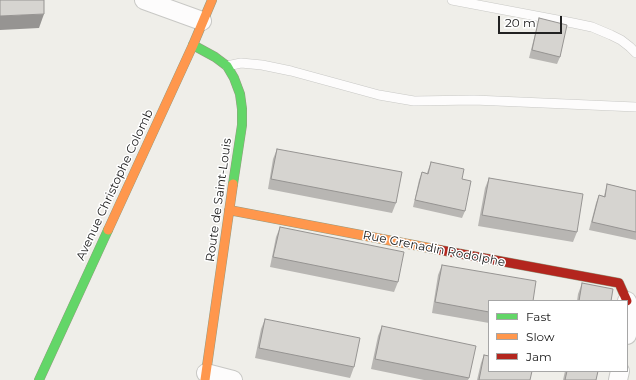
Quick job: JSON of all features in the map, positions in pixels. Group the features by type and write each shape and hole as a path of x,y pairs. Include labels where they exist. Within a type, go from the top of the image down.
{"street":[{"path":"144,0 202,21"},
{"name":"Avenue Christophe Colomb","path":"39,380 193,45 212,0"},
{"name":"Route de Saint-Louis","path":"193,45 227,66 234,78 240,94 242,109 242,125 205,376"},
{"name":"Rue Grenadin Rodolphe","path":"229,210 619,283 627,300"},
{"name":"Rue Grenadin Rodolphe","path":"628,303 632,312 628,330"},
{"path":"205,376 233,380"}],"lane":[{"path":"452,0 592,27 621,40 636,53"},
{"path":"227,66 241,63 262,65 291,71 379,95 414,100 474,100 636,107"}],"building":[{"path":"0,0 44,0 44,14 0,16"},
{"path":"539,18 567,25 560,57 532,50"},
{"path":"277,149 402,172 396,203 271,179"},
{"path":"431,162 464,169 462,179 471,181 465,211 415,200 422,172 428,174"},
{"path":"489,178 583,194 577,232 482,215"},
{"path":"607,184 636,191 636,232 592,222 599,195 605,197"},
{"path":"280,227 404,252 398,282 273,257"},
{"path":"442,265 536,281 533,300 488,300 488,312 435,302"},
{"path":"582,283 613,289 611,300 579,300"},
{"path":"265,319 360,338 354,367 259,348"},
{"path":"382,326 476,346 469,378 375,359"},
{"path":"484,355 488,356 488,372 532,372 530,380 479,380"},
{"path":"567,372 598,372 596,380 565,380"}],"traffic: fast":[{"path":"193,45 215,57 227,66 234,78 240,94 242,125 233,184"},
{"path":"39,380 108,230"}],"traffic: slow":[{"path":"108,230 193,45 212,0"},
{"path":"205,380 233,184"},
{"path":"229,210 440,250"}],"traffic: jam":[{"path":"440,250 619,283 627,300"}]}
